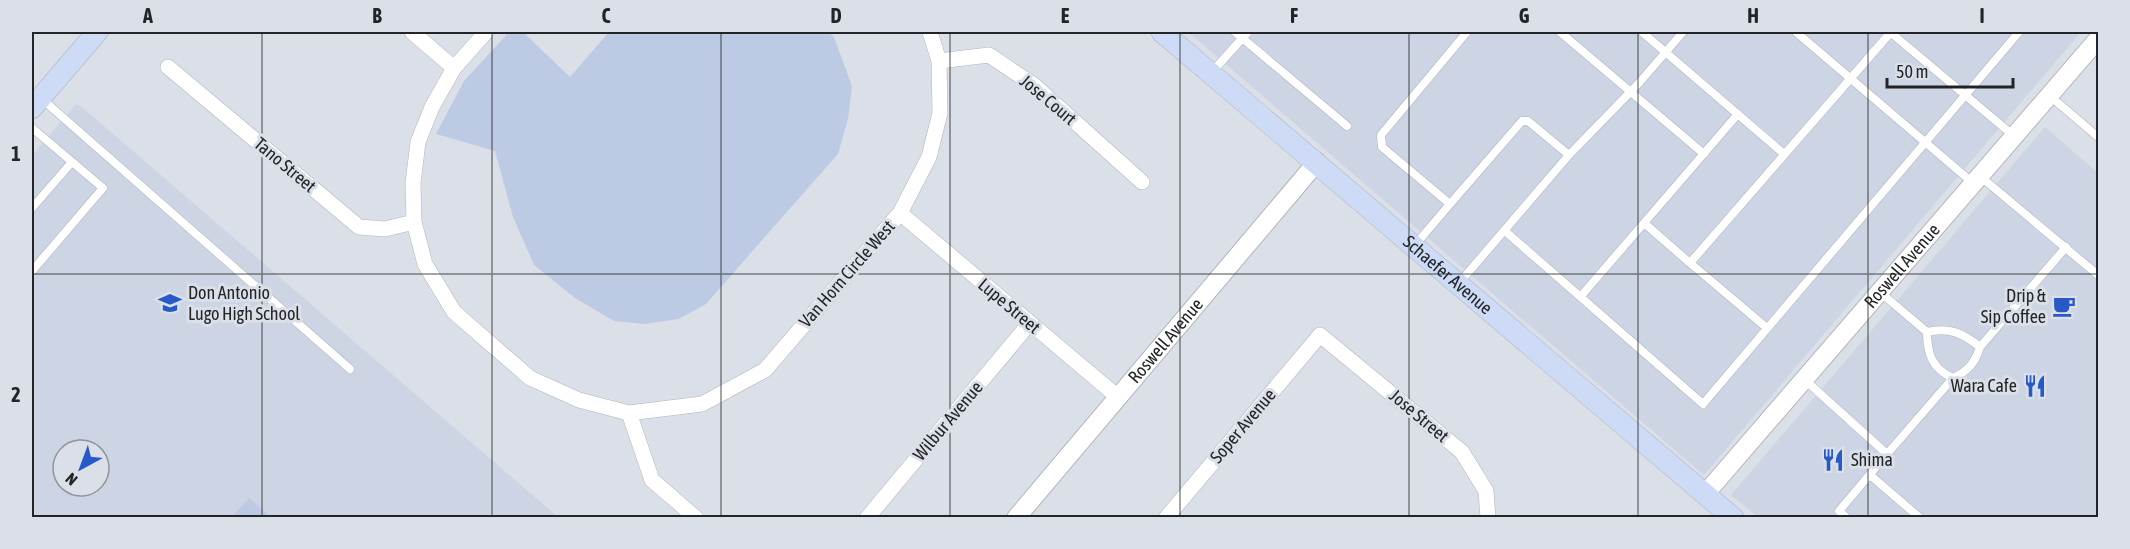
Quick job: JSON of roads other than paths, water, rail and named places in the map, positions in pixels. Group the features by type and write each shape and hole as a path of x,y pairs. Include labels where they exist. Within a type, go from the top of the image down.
{"main road":[{"path":"36,103 97,32"},
{"name":"Schaefer Avenue","path":"1162,32 1733,518"}],"street":[{"path":"412,32 454,68"},
{"path":"486,32 454,68 432,106 418,142 413,183 414,222 425,264 454,312 530,378 579,400 629,413 652,480 696,518"},
{"name":"Van Horn Circle West","path":"629,413 702,404 765,370 900,213 929,157 939,113 939,61 930,32"},
{"name":"Roswell Avenue","path":"1706,493 2098,39"},
{"name":"Jose Court","path":"939,61 989,55 1035,86 1142,182"},
{"name":"Tano Street","path":"168,67 359,226 385,229 414,222"},
{"name":"Roswell Avenue","path":"1016,518 1317,162"},
{"name":"Lupe Street","path":"900,213 1119,398"},
{"name":"Wilbur Avenue","path":"867,518 1029,324"},
{"name":"Soper Avenue","path":"1166,518 1320,335"},
{"name":"Jose Street","path":"1320,335 1462,452 1486,491 1488,518"}],"lane":[{"path":"1235,32 1245,35 1347,126"},
{"path":"1450,204 1382,147 1380,135 1467,32"},
{"path":"1560,32 1704,154"},
{"path":"1642,32 1784,154"},
{"path":"1459,284 1569,155 1683,32"},
{"path":"1796,32 1925,142 2066,247 2098,275"},
{"path":"1690,263 1890,32 2015,137"},
{"path":"1505,231 1703,404 2019,32"},
{"path":"1211,74 1245,35"},
{"path":"2050,96 2098,136"},
{"path":"36,103 350,369"},
{"path":"1581,296 1738,114"},
{"path":"1415,246 1522,121 1528,121 1569,155"},
{"path":"32,128 103,188 32,271"},
{"path":"32,208 72,162"},
{"path":"1644,223 1767,327"},
{"path":"1833,518 1953,378 1965,373 1976,360 1980,347 2066,247"},
{"path":"1881,292 1927,332 1927,348 1935,366 1941,373 1953,378"},
{"path":"1927,332 1942,328 1957,332 1980,347"},
{"path":"1805,380 1887,454"},
{"path":"1870,475 1920,518"},
{"path":"1839,511 1847,518"}],"place":[{"name":"Don Antonio Lugo High School","path":"170,303"},
{"name":"Drip & Sip Coffee","path":"2064,306"},
{"name":"Wara Cafe","path":"2035,386"},
{"name":"Shima","path":"1833,460"}]}
